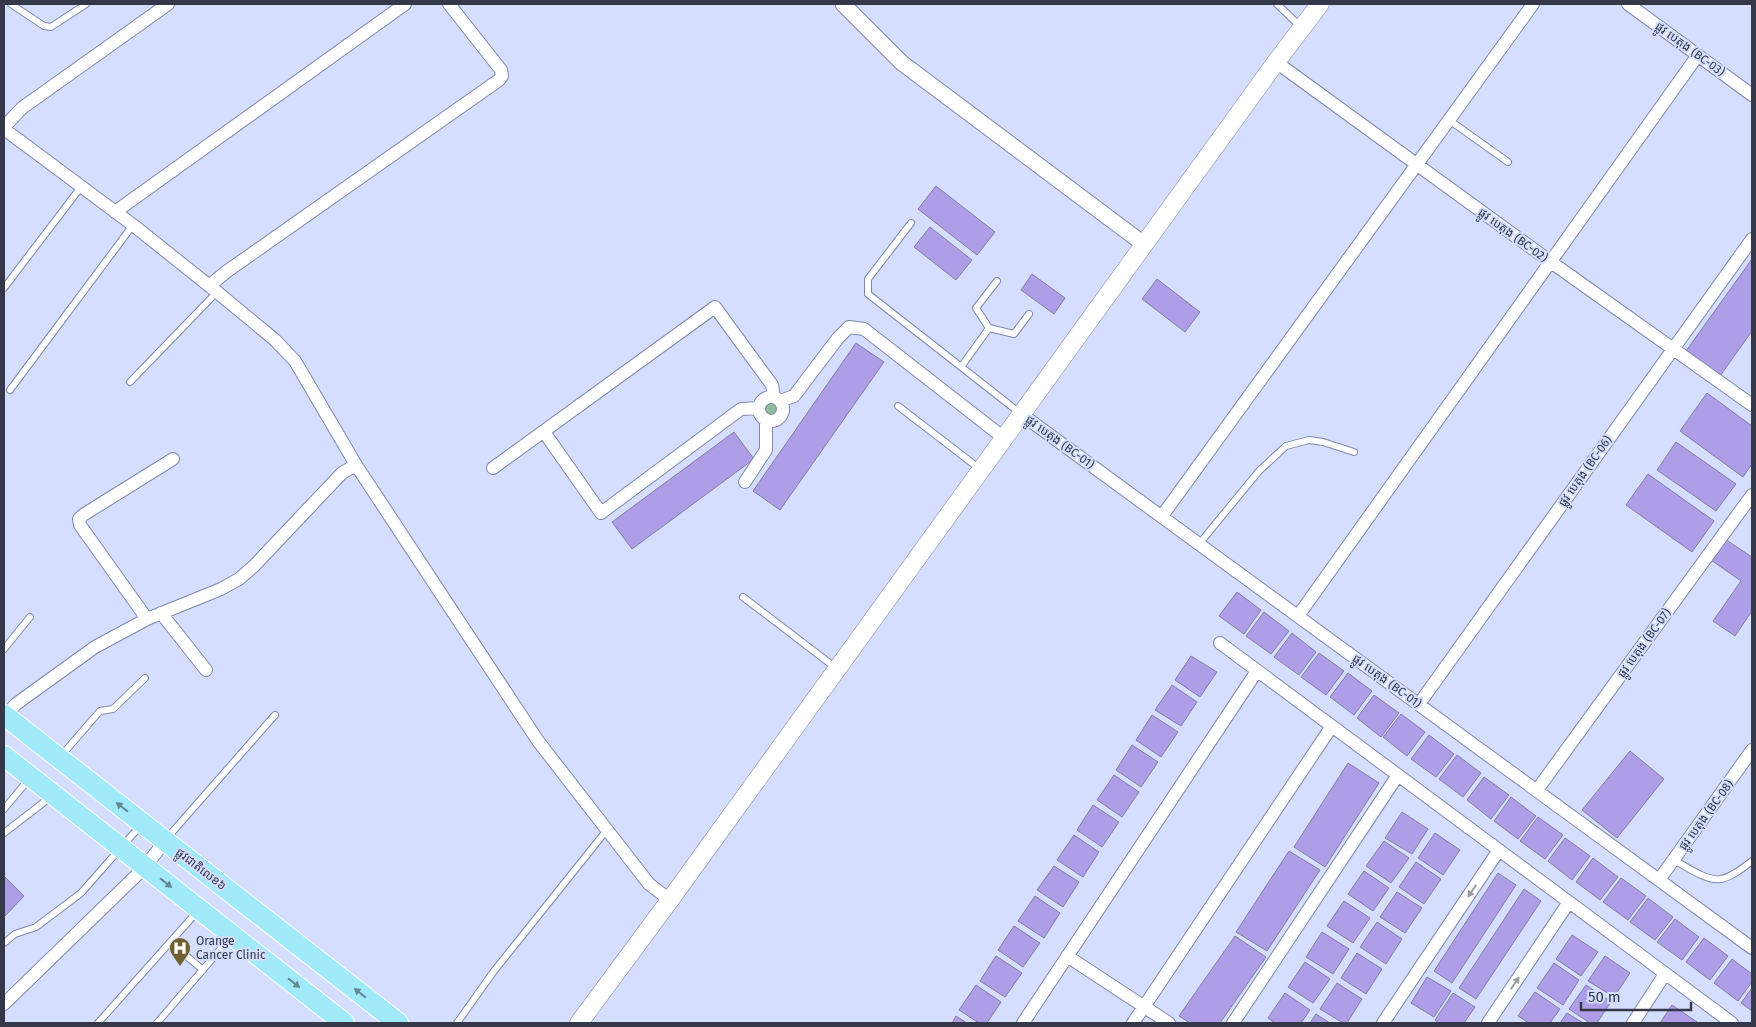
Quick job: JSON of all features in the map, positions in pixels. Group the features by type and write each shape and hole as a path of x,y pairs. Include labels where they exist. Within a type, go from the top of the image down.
{"highway":[{"name":"ផ្លូវជាតិលេខ៦","path":"4,716 398,1023"},
{"path":"4,756 344,1023"}],"main road":[{"path":"579,1023 1320,4"}],"street":[{"path":"168,4 22,108 4,128 133,225 213,289 275,340 295,361 356,465 538,741 649,884 670,900"},
{"path":"115,212 406,4"},
{"path":"213,289 226,272 499,80 502,76 501,70 449,4"},
{"path":"843,4 902,64 1145,245"},
{"path":"1162,516 1533,4"},
{"name":"ផ្លូវ បេតុង (BC-03)","path":"1628,4 1752,95"},
{"path":"1298,616 1698,56"},
{"name":"ផ្លូវ បេតុង (BC-02)","path":"1276,62 1752,406"},
{"name":"ផ្លូវ បេតុង (BC-06)","path":"1419,704 1672,348 1752,239"},
{"path":"493,468 715,307 772,384 777,399 783,408 780,416 774,420 766,419 760,414 759,408 763,400 767,397 777,399 794,396 838,338 849,327 864,329 1004,438"},
{"path":"544,432 601,512 741,409 759,408"},
{"name":"ផ្លូវ បេតុង (BC-01)","path":"1021,414 1752,948"},
{"path":"746,482 766,450 766,419"},
{"path":"148,619 80,525 80,519 83,515 173,459"},
{"path":"4,716 16,704 95,647 148,619 221,589 239,579 254,566 342,473 356,465"},
{"name":"ផ្លូវ បេតុង (BC-07)","path":"1537,790 1752,495"},
{"path":"161,613 206,670"},
{"path":"1220,643 1732,1023"},
{"path":"1023,1023 1257,671"},
{"path":"1133,1023 1332,726"},
{"name":"ផ្លូវ បេតុង (BC-08)","path":"1659,880 1752,750"},
{"path":"1233,1023 1398,775"},
{"path":"4,1004 145,866 165,840"},
{"path":"1387,1022 1499,850"},
{"path":"1488,1023 1569,902"},
{"path":"1068,956 1169,1023"},
{"path":"1633,1023 1665,974"}],"lane":[{"path":"11,4 44,26 51,27 86,4"},
{"path":"1277,4 1302,28"},
{"path":"1449,120 1508,162"},
{"path":"4,288 81,187"},
{"path":"911,223 868,279 868,294 1021,414"},
{"path":"10,390 133,225"},
{"path":"997,281 976,308 989,328 1014,334 1029,314"},
{"path":"130,382 213,289"},
{"path":"961,368 989,328"},
{"path":"898,406 981,470"},
{"path":"1199,544 1259,471 1286,446 1309,440 1323,442 1354,452"},
{"path":"743,597 837,669"},
{"path":"4,649 30,617"},
{"path":"59,758 100,711 113,709 145,678"},
{"path":"165,840 275,715"},
{"path":"4,809 31,777"},
{"path":"4,834 53,794"},
{"path":"4,943 15,934 36,927 81,893 122,849 143,823"},
{"path":"457,1023 494,971 606,831"},
{"path":"1674,860 1706,878 1720,880 1736,873 1752,861"},
{"path":"98,1023 200,910"},
{"path":"157,1023 232,935"},
{"path":"170,942 203,970"}],"green space":[{"path":"771,401 777,403 779,409 777,415 771,417 765,415 763,409 765,403"}],"building":[{"path":"936,186 995,232 977,255 918,209"},
{"path":"930,227 972,260 956,280 914,247"},
{"path":"1752,259 1752,331 1720,376 1686,351"},
{"path":"1032,274 1065,298 1054,314 1021,290"},
{"path":"1157,279 1200,312 1185,332 1142,299"},
{"path":"856,343 884,362 780,510 753,491"},
{"path":"1707,393 1752,426 1752,464 1743,477 1680,431"},
{"path":"734,432 754,459 632,549 612,522"},
{"path":"1676,442 1736,484 1716,511 1657,470"},
{"path":"1648,474 1714,521 1692,552 1626,505"},
{"path":"1725,539 1752,557 1752,611 1735,636 1713,621 1741,581 1711,560"},
{"path":"1237,592 1261,610 1244,634 1219,616"},
{"path":"1264,612 1289,631 1271,654 1246,636"},
{"path":"1292,633 1316,652 1299,675 1274,657"},
{"path":"1319,653 1344,671 1326,695 1301,677"},
{"path":"1191,656 1217,672 1200,697 1175,680"},
{"path":"1348,673 1372,691 1354,715 1330,697"},
{"path":"1172,685 1197,702 1181,726 1155,710"},
{"path":"1374,695 1399,713 1381,737 1357,718"},
{"path":"1401,714 1425,732 1407,756 1383,737"},
{"path":"1152,715 1178,732 1161,757 1136,740"},
{"path":"1429,735 1454,754 1436,777 1411,759"},
{"path":"1132,745 1158,762 1141,787 1116,770"},
{"path":"1630,751 1664,779 1617,838 1582,810"},
{"path":"1457,755 1481,773 1463,797 1439,779"},
{"path":"1348,763 1379,783 1325,867 1294,847"},
{"path":"1114,775 1139,792 1122,817 1097,800"},
{"path":"1484,777 1509,795 1491,819 1467,800"},
{"path":"1511,797 1536,816 1518,839 1494,821"},
{"path":"1093,805 1119,822 1102,847 1077,830"},
{"path":"1402,812 1428,829 1412,854 1385,838"},
{"path":"1538,817 1563,835 1545,859 1520,841"},
{"path":"1435,833 1460,850 1443,875 1418,858"},
{"path":"1074,835 1099,852 1083,877 1057,860"},
{"path":"1565,838 1590,856 1572,880 1548,861"},
{"path":"1384,841 1409,858 1391,883 1366,866"},
{"path":"1289,851 1320,870 1267,951 1236,932"},
{"path":"1593,858 1618,877 1600,900 1576,882"},
{"path":"1416,862 1441,879 1424,904 1399,887"},
{"path":"1054,866 1079,882 1063,907 1037,890"},
{"path":"1364,871 1389,888 1373,911 1348,894"},
{"path":"1498,873 1516,885 1452,983 1434,971"},
{"path":"4,876 24,896 4,917"},
{"path":"1621,878 1646,896 1628,920 1603,902"},
{"path":"1524,889 1541,901 1476,999 1459,988"},
{"path":"1397,892 1422,908 1405,933 1380,917"},
{"path":"1035,896 1060,913 1044,938 1018,921"},
{"path":"1648,898 1673,917 1655,940 1630,922"},
{"path":"1344,901 1370,918 1353,943 1327,926"},
{"path":"1675,919 1699,937 1682,960 1657,942"},
{"path":"1377,922 1402,939 1386,964 1360,947"},
{"path":"1014,926 1040,943 1023,967 998,950"},
{"path":"1322,932 1349,949 1333,974 1306,957"},
{"path":"1572,935 1598,952 1581,976 1556,959"},
{"path":"1235,936 1266,957 1220,1023 1190,1023 1179,1016"},
{"path":"1704,938 1728,956 1710,980 1686,962"},
{"path":"1357,953 1382,969 1366,994 1341,978"},
{"path":"996,956 1022,973 1005,997 980,981"},
{"path":"1605,956 1630,973 1614,997 1588,981"},
{"path":"1732,959 1752,974 1752,982 1738,1001 1714,983"},
{"path":"1305,962 1330,979 1313,1003 1288,987"},
{"path":"1554,963 1579,980 1563,1005 1537,988"},
{"path":"1427,977 1451,991 1434,1017 1411,1003"},
{"path":"1337,983 1362,999 1347,1023 1343,1023 1320,1009"},
{"path":"976,985 1001,1002 987,1023 979,1023 959,1010"},
{"path":"1586,985 1611,1002 1597,1023 1590,1023 1569,1009"},
{"path":"1752,988 1752,1011 1741,1003"},
{"path":"1535,992 1560,1009 1550,1023 1529,1023 1518,1016"},
{"path":"1285,993 1310,1010 1301,1023 1275,1023 1268,1018"},
{"path":"1453,993 1475,1007 1464,1023 1439,1023 1435,1020"},
{"path":"1672,1005 1697,1022 1660,1023"},
{"path":"1567,1013 1583,1023 1560,1023"},
{"path":"1316,1014 1330,1023 1310,1023"},
{"path":"956,1016 967,1023 952,1023"}],"place":[{"name":"Orange Cancer Clinic","path":"180,967"}]}
